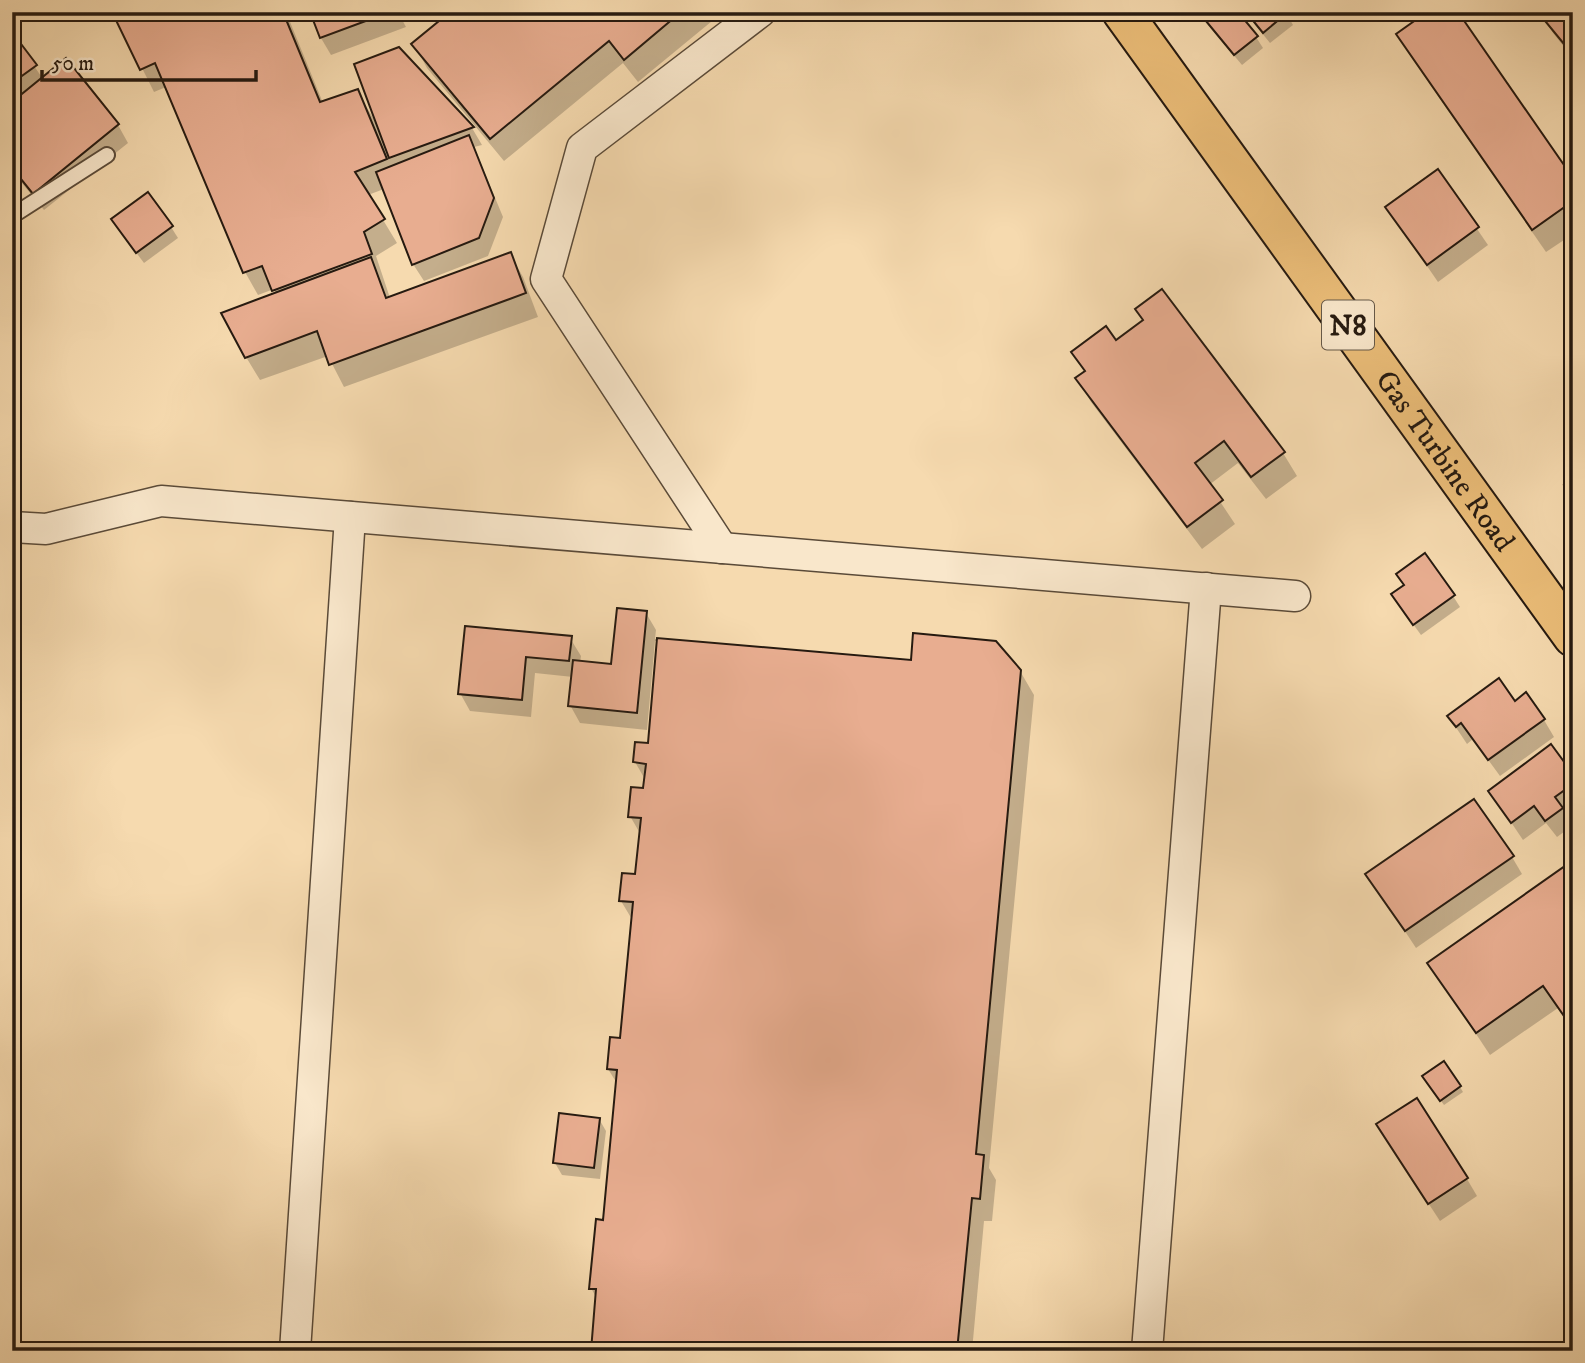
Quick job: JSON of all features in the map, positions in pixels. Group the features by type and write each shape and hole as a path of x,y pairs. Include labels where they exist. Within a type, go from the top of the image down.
{"highway":[{"name":"Gas Turbine Road","path":"1122,12 1573,637"}],"street":[{"path":"722,548 546,279 582,148 760,12"},
{"path":"12,527 46,529 161,501 1295,596"},
{"path":"295,1351 350,517"},
{"path":"1147,1351 1206,588"}],"lane":[{"path":"12,216 107,155"}],"building":[{"path":"112,12 283,12 320,102 358,89 387,159 355,172 385,219 364,232 372,254 272,291 262,266 243,273 155,63 140,70"},
{"path":"310,12 390,12 320,38"},
{"path":"450,12 681,12 624,60 609,41 490,139 411,44"},
{"path":"1204,12 1238,12 1258,36 1234,55 1201,15"},
{"path":"1246,12 1288,12 1263,33"},
{"path":"1427,12 1458,12 1573,178 1573,201 1532,230 1396,34"},
{"path":"1545,12 1573,12 1573,55 1541,16"},
{"path":"12,32 37,65 12,83"},
{"path":"399,47 474,127 389,158 354,64"},
{"path":"66,58 119,124 33,194 12,168 12,102"},
{"path":"469,135 494,198 479,238 412,265 376,172"},
{"path":"1438,169 1479,227 1427,265 1385,207"},
{"path":"148,192 173,226 136,253 111,219"},
{"path":"511,252 526,293 329,365 317,331 245,358 221,313 371,257 386,298"},
{"path":"1162,289 1285,452 1251,477 1224,441 1195,463 1223,500 1187,527 1075,378 1085,371 1071,352 1106,326 1116,340 1143,320 1135,309"},
{"path":"1573,479 1573,498 1564,485"},
{"path":"1425,553 1455,595 1413,625 1391,594 1404,585 1396,574"},
{"path":"617,608 647,611 637,713 568,706 573,660 611,664"},
{"path":"465,626 572,636 569,661 526,657 522,700 458,694"},
{"path":"913,633 996,641 1021,670 976,1154 984,1155 980,1199 972,1198 957,1351 591,1351 596,1289 589,1289 596,1219 603,1220 617,1070 607,1069 610,1037 620,1038 633,902 619,901 622,873 635,874 641,818 628,817 631,787 643,788 646,764 633,762 635,742 648,743 657,638 911,660"},
{"path":"1499,678 1515,701 1526,692 1545,719 1488,760 1461,723 1456,727 1447,716"},
{"path":"1551,744 1573,774 1573,784 1555,797 1563,808 1545,821 1534,806 1511,823 1488,791"},
{"path":"1474,799 1514,856 1405,931 1365,874"},
{"path":"1565,866 1573,877 1573,1029 1543,986 1476,1033 1427,963"},
{"path":"1444,1061 1461,1086 1440,1101 1422,1076"},
{"path":"1417,1098 1468,1178 1428,1204 1376,1124"},
{"path":"559,1113 600,1118 594,1168 553,1163"}]}
